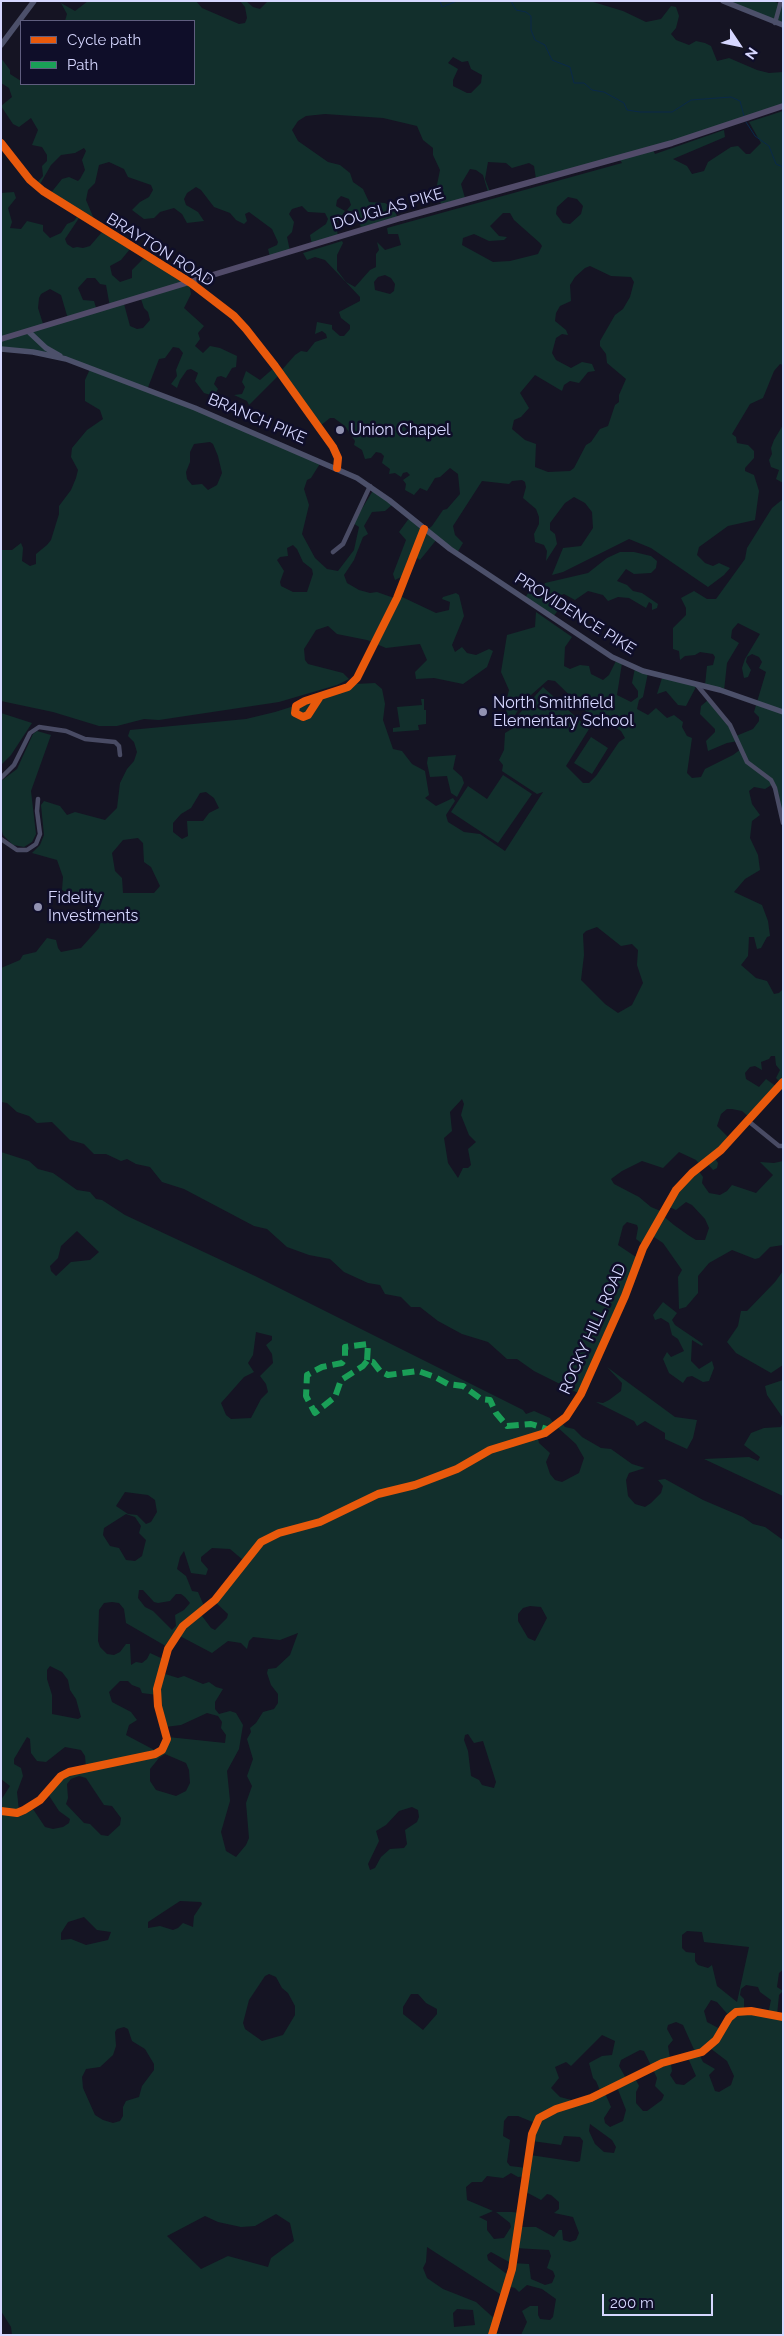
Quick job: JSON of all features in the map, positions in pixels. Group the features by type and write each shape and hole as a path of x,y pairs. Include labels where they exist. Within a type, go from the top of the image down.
{"main road":[{"name":"DOUGLAS PIKE","path":"1,339 401,218 672,143 783,106"}],"street":[{"path":"1,45 34,1"},
{"path":"723,1 783,25"},
{"path":"775,23 781,1"},
{"name":"BRAYTON ROAD","path":"1,143 30,180 43,191 191,283 246,329 333,446 338,458 337,468"},
{"name":"BRANCH PIKE","path":"28,332 46,348 66,359 201,411 337,468 370,486 424,529 473,564"},
{"name":"BRANCH PIKE","path":"1,349 33,352 66,359"},
{"path":"333,552 343,544 370,486"},
{"path":"319,698 308,715 303,718 294,713 296,706 348,687 357,678 390,613 424,529"},
{"name":"PROVIDENCE PIKE","path":"473,564 612,657 643,671 720,690 783,712"},
{"path":"698,685 730,725 747,762 771,780 775,788 783,823"},
{"path":"1,778 14,766 30,733 39,727 66,731 85,739 115,742 119,746 120,755"},
{"path":"1,839 12,849 22,851 36,844 40,834 37,811 38,799"},
{"name":"ROCKY HILL ROAD","path":"1,1811 17,1813 24,1810 44,1797 61,1776 69,1772 154,1754 162,1750 167,1739 158,1706 157,1688 168,1649 183,1626 215,1600 261,1542 279,1534 320,1522 385,1491 415,1486 463,1466 485,1451 545,1433 566,1417 574,1407 585,1385 625,1296 643,1248 676,1190 692,1173 721,1150 783,1082"},
{"path":"747,1120 779,1146 783,1146"},
{"path":"492,2335 512,2269 532,2134 539,2118 556,2109 591,2098 658,2064 702,2052 714,2043 729,2018 736,2012 751,2011 783,2017"}],"green space":[{"path":"88,1 196,1 202,8 239,24 245,23 247,18 245,7 240,1 246,1 253,7 260,9 268,1 590,1 623,11 646,22 661,19 671,6 676,7 679,16 676,28 671,34 676,40 689,45 696,41 711,46 717,61 729,58 757,70 769,73 783,72 783,106 653,150 655,154 724,130 725,137 673,159 687,166 692,174 704,171 708,162 731,147 738,146 746,154 750,154 761,143 749,122 783,111 783,365 780,364 774,371 763,398 750,404 732,434 736,437 737,443 748,445 754,451 754,458 745,468 745,471 754,475 759,491 755,520 728,526 699,547 697,555 705,563 713,566 719,563 730,568 708,587 651,548 629,539 563,572 552,575 563,548 581,546 593,528 592,512 585,503 574,497 565,503 550,523 550,530 555,534 557,544 546,561 547,551 544,545 535,542 534,534 539,524 539,517 536,509 523,498 526,487 525,482 522,480 512,481 509,484 482,481 453,526 455,535 463,543 457,553 437,539 420,560 414,556 408,558 403,576 395,580 393,574 406,540 399,532 410,517 427,530 432,526 443,510 447,509 460,494 458,474 450,468 440,477 435,478 427,491 420,488 414,495 405,490 406,484 403,480 410,475 407,472 403,473 401,477 395,473 389,474 390,469 382,463 384,456 381,453 376,452 371,458 365,459 362,450 354,445 355,441 345,426 334,418 330,418 320,426 281,373 249,405 247,401 234,395 242,394 245,387 242,382 246,371 260,380 275,367 280,372 295,355 301,351 307,352 315,342 327,338 326,334 322,331 315,334 317,322 332,325 332,329 340,336 344,336 350,329 350,325 341,318 339,312 360,301 360,297 325,260 315,257 307,260 303,253 342,241 343,243 337,255 337,270 346,282 355,287 370,270 376,267 376,254 379,250 377,242 385,250 401,245 398,234 388,234 387,228 622,163 620,160 536,179 534,166 529,163 512,168 506,163 488,162 485,179 490,192 488,192 483,175 476,170 470,169 461,184 465,198 441,204 436,190 440,170 433,155 433,148 423,140 417,126 383,118 325,114 306,116 298,121 292,130 298,141 328,162 340,165 350,173 353,182 363,189 369,202 385,203 395,209 397,217 361,228 357,214 347,210 351,205 349,199 341,196 337,200 336,206 345,211 336,224 338,236 312,245 310,235 326,224 328,219 325,213 308,212 302,206 292,209 289,214 294,222 292,232 287,237 290,251 270,257 268,249 277,245 278,242 272,229 249,212 245,214 247,221 244,224 236,220 230,213 214,207 201,190 196,187 187,193 184,199 186,205 198,212 204,221 187,223 182,214 174,208 160,212 154,218 144,219 132,210 149,197 153,190 151,185 128,177 124,169 109,162 99,165 95,183 88,190 86,200 94,219 93,222 50,194 62,179 69,177 78,181 80,179 85,170 82,160 86,151 84,148 75,153 61,155 51,165 39,186 36,184 43,176 42,166 47,161 47,155 42,147 32,145 38,130 31,118 19,127 13,124 1,106 12,97 9,88 1,83 1,58 10,70 10,74 20,80 20,85 195,85 195,20 65,20 67,14 61,3 75,11","holes":["453,57 462,62 468,61 471,69 482,75 481,83 471,93 453,86 453,80 458,69 448,63","568,197 577,199 583,206 581,214 570,224 563,223 556,214 557,207","503,213 510,213 514,220 540,243 542,246 538,254 510,261 493,262 462,245 463,238 474,234 489,241 504,240 507,237 499,236 490,226","590,266 611,276 631,277 634,282 630,297 623,309 615,315 600,341 600,346 606,354 607,363 626,379 619,395 619,402 615,405 608,426 600,429 591,442 586,445 574,468 570,471 548,472 535,467 536,444 525,440 512,429 514,420 521,417 529,408 520,393 535,375 562,391 564,385 570,381 579,383 588,372 595,371 592,364 582,362 571,368 556,360 552,353 556,338 562,334 568,335 566,330 555,321 556,313 560,306 571,301 570,285 575,277","385,275 391,278 395,284 394,291 390,294 375,290 374,282 378,277"]},
{"path":"722,1 773,1 780,4 783,1 783,25"},
{"path":"14,192 16,198 8,208 12,222 10,228 21,229 27,221 43,225 43,231 50,238 61,233 67,224 74,221 77,217 79,218 65,239 67,244 73,248 90,246 102,232 130,249 121,260 110,266 112,275 120,282 132,278 132,270 146,256 189,283 191,294 184,308 204,326 198,333 200,339 195,346 203,353 210,346 220,348 237,356 236,367 232,368 226,378 217,377 214,384 218,389 214,396 204,393 195,381 198,373 191,369 187,370 177,388 171,384 177,376 176,370 183,353 179,348 173,347 165,358 159,359 147,390 321,462 311,478 307,480 304,489 309,505 302,534 315,558 327,569 338,571 354,550 359,527 353,523 374,489 393,504 385,511 372,512 364,526 368,534 363,537 354,560 344,575 347,583 359,590 370,593 377,592 394,598 400,596 436,613 449,610 450,602 442,599 456,593 459,595 464,616 452,645 455,652 462,647 467,653 476,655 489,649 493,651 487,667 463,684 434,678 416,679 415,672 427,660 420,644 386,648 367,640 337,634 328,626 316,630 304,649 305,660 308,664 343,673 349,679 337,685 279,702 159,720 144,719 117,726 99,726 53,712 1,701 1,550 12,550 21,543 23,548 22,561 30,566 36,564 36,554 51,540 59,514 59,506 71,490 76,478 78,470 71,457 72,448 87,430 103,419 100,410 85,401 85,380 90,369 64,358 1,350 1,193","holes":["87,278 95,278 100,284 106,285 110,307 97,311 94,301 83,300 78,288","50,289 61,295 68,319 44,327 38,308 41,294","141,299 150,320 143,328 137,329 130,326 124,304","210,442 213,444 222,473 217,485 208,490 202,484 192,485 187,479 186,472 190,462 190,452 194,444","293,545 303,562 312,569 313,574 307,592 293,592 281,586 280,582 284,571 277,560 280,557 288,556 287,548"]},
{"path":"783,425 783,483 776,479 779,470 771,467 769,460 774,440"},
{"path":"783,499 783,810 780,811 779,794 773,784 765,789 754,787 749,791 752,804 760,815 752,821 750,838 758,855 760,870 745,879 734,892 762,905 768,921 770,936 767,937 761,948 757,949 754,937 749,937 748,956 741,965 756,978 767,981 774,994 779,993 783,989 783,1091 779,1088 781,1083 776,1078 780,1070 776,1065 775,1056 771,1056 769,1059 761,1062 762,1070 755,1066 750,1067 745,1073 746,1079 759,1087 766,1079 777,1087 750,1118 742,1111 732,1109 727,1109 721,1114 717,1126 730,1139 714,1157 718,1163 717,1168 713,1170 707,1163 701,1166 696,1160 679,1152 663,1168 642,1161 611,1179 614,1184 639,1197 651,1207 663,1212 662,1215 688,1235 696,1240 705,1240 709,1228 705,1219 692,1205 686,1202 676,1210 667,1206 677,1189 698,1170 703,1177 702,1183 709,1193 720,1195 732,1185 756,1193 773,1175 760,1162 774,1163 783,1161 783,1245 770,1247 759,1258 755,1259 732,1250 709,1263 698,1276 698,1293 686,1307 679,1309 678,1277 682,1270 663,1243 651,1235 644,1245 636,1239 637,1225 627,1222 623,1226 618,1245 639,1259 580,1394 534,1371 517,1359 507,1359 488,1342 462,1334 438,1321 420,1307 411,1307 401,1297 385,1294 380,1285 368,1283 344,1272 330,1259 309,1255 287,1247 267,1229 254,1226 184,1189 162,1182 150,1167 136,1164 127,1159 121,1161 106,1154 94,1154 84,1144 70,1140 52,1122 37,1123 29,1116 17,1112 7,1103 1,1102 1,968 20,960 23,955 36,952 47,938 56,940 61,952 81,948 99,928 102,917 101,911 62,890 63,877 57,860 32,853 40,845 44,835 41,805 44,801 60,806 67,815 75,812 105,820 117,808 120,783 127,769 134,761 137,752 134,742 128,736 130,730 246,719 348,689 355,684 375,683 382,689 385,704 383,720 393,749 402,751 412,764 425,771 429,795 425,798 436,806 453,798 455,801 446,815 448,822 464,832 480,834 505,851 543,792 537,794 502,771 503,765 499,760 504,750 505,733 515,727 511,723 543,687 589,729 566,766 583,783 589,783 596,776 619,742 625,738 621,731 603,720 593,718 555,681 548,680 523,702 512,720 507,722 506,702 509,690 501,672 507,635 535,627 536,612 572,637 565,647 564,666 570,669 580,665 589,666 591,674 603,680 609,675 617,659 622,663 617,695 631,702 638,697 638,691 632,683 635,668 648,673 643,697 639,700 637,709 648,715 656,708 667,718 674,715 683,722 682,727 687,736 692,738 687,773 692,778 701,777 705,769 741,749 738,741 727,743 708,751 706,741 715,732 715,729 700,714 701,706 708,700 736,736 753,729 759,721 759,717 754,712 766,672 759,668 762,662 759,657 752,654 747,657 746,662 751,670 748,677 744,678 742,668 745,659 760,634 738,623 732,630 731,638 739,643 727,663 724,691 705,685 707,666 713,665 715,657 713,654 700,652 695,655 685,656 680,660 679,651 673,649 673,628 686,615 686,608 681,598 694,591 707,599 716,599 745,559 747,548 772,508","holes":["206,792 214,798 219,808 209,813 203,821 187,821 188,836 182,839 173,832 173,823 181,814 191,808 200,793","138,838 143,843 144,862 151,867 160,886 154,893 123,893 122,878 115,871 112,853 123,840","597,927 621,946 632,944 638,950 637,965 643,983 632,1005 618,1013 605,1004 581,980 584,955 583,934","462,1099 464,1104 461,1115 469,1135 476,1142 468,1149 471,1165 468,1168 463,1168 458,1178 448,1163 444,1138 452,1131 450,1112"]},
{"path":"620,552 634,552 651,556 657,561 656,568 651,573 634,574 626,569 617,581 627,585 633,591 642,593 658,604 657,608 652,610 652,604 649,602 646,608 629,598 618,597 608,601 603,595 588,591 575,600 564,594 558,596 554,604 559,609 553,617 525,598 530,590 539,593 545,583 588,573 607,558"},
{"path":"662,678 697,685 686,706 678,705 666,691 657,694"},
{"path":"421,699 424,699 426,724 418,725 419,730 393,732 393,728 400,727 397,707 422,705"},
{"path":"1,713 32,723 11,755 1,765"},
{"path":"37,731 51,735 31,791 36,834 32,842 24,847 13,845 3,835 1,828 1,781 17,769 33,734"},
{"path":"591,737 608,748 592,774 574,763"},
{"path":"456,755 453,769 462,777 464,783 457,797 451,793 447,776 430,777 427,763 428,757"},
{"path":"503,775 532,794 498,843 451,812 468,786 487,799"},
{"path":"1,1152 29,1161 38,1169 53,1173 77,1190 90,1192 96,1199 102,1200 125,1215 255,1276 523,1410 526,1414 534,1411 550,1418 554,1424 560,1421 565,1427 574,1429 582,1437 601,1448 611,1449 632,1464 645,1468 629,1473 626,1480 628,1496 635,1504 645,1507 651,1503 661,1493 663,1486 658,1480 665,1479 703,1500 743,1517 753,1524 765,1527 783,1540 783,1970 779,1973 777,1987 783,1991 779,1995 777,2015 783,2017 783,2335 521,2335 527,2322 522,2311 530,2306 538,2306 540,2319 550,2320 553,2317 556,2299 542,2289 527,2285 519,2292 515,2288 507,2286 503,2296 427,2247 426,2262 423,2268 427,2278 443,2289 476,2302 497,2321 494,2332 505,2335 12,2335 11,2327 1,2311 1,1800 10,1786 1,1779","holes":["77,1231 99,1252 90,1260 71,1262 56,1276 51,1271 50,1266 58,1258 61,1246","256,1332 272,1336 272,1340 266,1345 272,1354 273,1363 260,1376 266,1384 268,1392 261,1399 251,1418 231,1419 226,1415 221,1403 244,1377 254,1372 248,1363 253,1355","555,1425 576,1444 584,1458 579,1473 562,1482 555,1480 550,1474 546,1462 550,1453 539,1443 537,1434","125,1492 148,1495 155,1500 157,1512 151,1522 146,1524 137,1515 128,1514 116,1506","126,1514 135,1517 141,1526 139,1533 146,1540 142,1556 135,1561 126,1560 119,1548 110,1546 103,1535 104,1528","212,1548 230,1549 243,1560 212,1599 228,1614 227,1618 215,1630 211,1628 199,1612 204,1606 198,1592 192,1591 186,1576 177,1569 180,1557 184,1551 191,1573 206,1575 208,1569 201,1561 201,1557","139,1590 143,1590 154,1602 170,1601 176,1594 181,1594 190,1603 184,1610 175,1615 176,1626 172,1630 153,1611 145,1607 138,1598","112,1602 119,1603 124,1609 126,1623 169,1648 178,1635 212,1653 228,1641 241,1643 247,1649 249,1641 253,1637 280,1640 298,1633 290,1655 276,1668 268,1669 267,1673 271,1685 278,1694 278,1703 274,1709 263,1712 256,1723 250,1728 251,1732 247,1739 253,1759 247,1776 252,1786 246,1803 249,1838 236,1857 226,1851 221,1832 230,1801 227,1771 239,1749 243,1725 236,1713 230,1711 219,1714 215,1709 215,1702 223,1689 209,1682 203,1684 184,1676 178,1678 162,1673 163,1659 150,1653 142,1663 136,1662 131,1665 130,1644 126,1644 120,1652 114,1655 107,1654 100,1647 98,1641 99,1610 104,1603","530,1606 541,1607 547,1618 535,1641 528,1638 518,1621 518,1614 523,1608","50,1666 62,1672 68,1680 81,1717 78,1719 52,1714 52,1695 47,1679 47,1670","120,1681 128,1681 140,1688 142,1693 157,1695 165,1727 181,1725 207,1713 218,1716 222,1722 221,1728 226,1735 225,1743 168,1737 158,1752 126,1735 129,1725 137,1720 131,1712 112,1702 109,1692","468,1734 474,1743 483,1741 496,1782 494,1788 482,1785 479,1780 471,1776 468,1751 464,1740 465,1735","27,1737 30,1739 31,1753 37,1761 46,1762 65,1747 81,1750 85,1756 86,1768 61,1777 48,1794 59,1811 70,1819 69,1823 63,1827 53,1829 45,1827 31,1806 19,1811 17,1792 23,1776 21,1768 14,1764 14,1759","165,1754 186,1763 189,1770 190,1783 186,1791 176,1796 156,1790 150,1781 150,1769 159,1758","79,1776 86,1778 104,1805 112,1806 121,1818 120,1825 108,1836 101,1835 90,1824 84,1823 66,1804 68,1798 67,1784 71,1779","412,1807 418,1810 419,1817 417,1822 405,1830 407,1844 404,1848 390,1849 381,1857 375,1868 370,1870 368,1864 379,1841 376,1831 386,1825 399,1811","180,1901 201,1902 202,1904 194,1916 193,1927 183,1923 173,1930 160,1926 148,1928 148,1922","84,1917 97,1930 111,1932 108,1940 86,1945 71,1939 61,1940 61,1933 68,1922","687,1931 702,1932 704,1942 749,1947 737,2002 717,1986 712,1965 708,1968 698,1965 695,1961 695,1953 686,1952 682,1948 682,1935","269,1974 276,1977 295,2006 295,2015 283,2035 262,2041 245,2029 243,2023 249,2000 265,1976","746,1985 758,1987 760,1992 771,2000 768,2014 744,2011 744,1999 740,1995 741,1989","411,1994 418,1994 426,2003 437,2009 437,2014 423,2030 403,2014 403,2007","711,2000 717,2002 730,2017 722,2030 707,2022 704,2011","676,2022 683,2025 696,2054 688,2058 696,2076 684,2085 676,2084 670,2075 672,2071 668,2046 673,2040 667,2029 668,2025","124,2027 128,2029 132,2041 145,2049 154,2064 154,2070 142,2086 139,2097 126,2101 120,2121 113,2123 95,2115 83,2088 82,2077 86,2069 100,2067 113,2055 116,2046 115,2032 117,2029","602,2035 615,2041 612,2055 602,2056 589,2063 593,2078 601,2093 575,2101 560,2097 551,2088 559,2078 555,2067 566,2062 571,2066","710,2048 727,2061 734,2076 731,2085 719,2092 715,2091 709,2075 715,2069 703,2062 699,2054","640,2050 644,2051 657,2078 655,2086 664,2095 662,2100 647,2111 643,2111 636,2103 636,2092 639,2086 635,2078 627,2080 619,2066 621,2060","617,2087 626,2110 623,2121 610,2127 605,2123 604,2118 611,2107 605,2093","508,2116 518,2116 535,2123 532,2141 561,2145 564,2136 580,2137 583,2141 580,2161 577,2162 530,2155 527,2168 510,2166 507,2162 510,2140 503,2136 504,2121","590,2124 612,2140 616,2147 614,2153 604,2152 595,2144 589,2131","511,2173 518,2177 527,2176 526,2192 541,2200 547,2194 551,2195 559,2202 559,2209 554,2213 573,2217 579,2233 576,2240 570,2242 563,2240 562,2230 559,2230 554,2237 536,2227 519,2227 520,2213 512,2212 496,2212 510,2223 511,2227 504,2238 494,2239 487,2230 487,2221 479,2217 493,2211 467,2200 466,2187 472,2182 482,2182 487,2176 503,2178","276,2214 290,2223 294,2241 271,2258 268,2267 228,2256 201,2269 167,2236 205,2216 218,2222 241,2227 255,2226","515,2248 549,2250 551,2256 547,2268 553,2271 555,2276 552,2283 545,2285 531,2279 529,2264 512,2263","491,2252 511,2263 508,2275 488,2260 487,2255","457,2309 473,2310 475,2325 454,2327 453,2313"]},
{"path":"783,1271 783,1365 771,1373 736,1353 727,1342 738,1326 741,1311 747,1311"},
{"path":"663,1302 677,1313 672,1320 675,1325 703,1344 702,1346 692,1340 691,1361 699,1369 712,1361 714,1368 709,1381 703,1382 692,1376 687,1377 683,1383 669,1373 663,1359 667,1352 671,1357 684,1351 678,1339 672,1335 669,1323 661,1318 655,1320 653,1315"},
{"path":"607,1367 675,1417 697,1420 693,1438 687,1449 665,1439 665,1433 645,1421 637,1426 634,1421 596,1402 603,1403 621,1391 622,1383"},
{"path":"783,1380 783,1418 767,1395 765,1386"},
{"path":"783,1420 783,1496 704,1459 749,1457 758,1461 760,1457 744,1445 751,1433 764,1428 781,1427"}],"waterway":[{"path":"440,1 442,7 457,1"},
{"path":"511,1 516,10 526,12 531,16 531,30 535,40 545,45 552,60 570,67 574,83 584,83 592,90 604,92 624,103 627,110 672,112 691,100 731,97 740,101 744,116"},
{"path":"746,122 755,136 769,146 776,164 783,167"}],"marked path":[{"path":"367,1361 363,1366 341,1380 335,1397 315,1413 306,1396 307,1375 322,1367 342,1363 345,1359 345,1347 368,1344 367,1361 373,1362 380,1371 388,1375 418,1371 448,1384 463,1386 481,1399 490,1400 496,1413 507,1426 531,1424 550,1430"}],"cycle path":[{"path":"1,143 30,180 43,191 191,283 234,316 275,366 333,447 338,458 337,468"},
{"path":"319,698 308,715 303,717 295,713 296,706 305,701 348,687 357,678 397,598 424,529"},
{"path":"1,1811 17,1813 24,1810 40,1800 61,1776 69,1772 155,1754 162,1750 167,1739 158,1706 157,1689 168,1649 183,1626 215,1600 261,1542 279,1533 320,1522 378,1494 415,1485 457,1469 490,1450 545,1433 566,1417 581,1394 625,1296 643,1248 676,1190 692,1173 721,1150 783,1082"},
{"path":"492,2335 512,2269 532,2134 539,2118 556,2109 591,2098 662,2063 702,2052 716,2040 729,2018 736,2012 751,2011 783,2017"}],"place":[{"name":"Union Chapel","path":"340,430"},
{"name":"North Smithfield Elementary School","path":"483,712"},
{"name":"Fidelity Investments","path":"38,907"}]}
